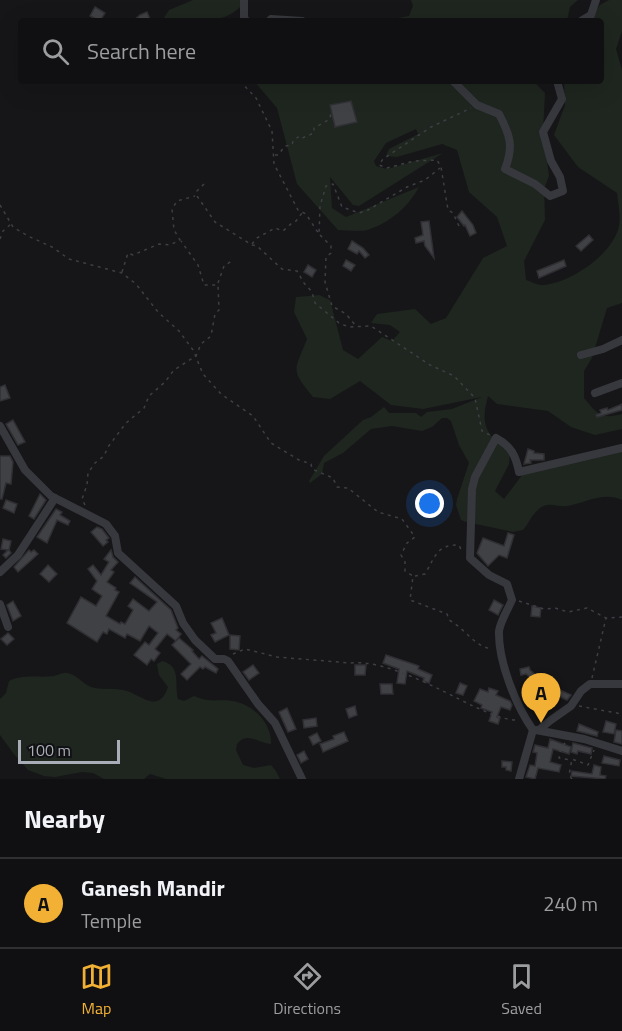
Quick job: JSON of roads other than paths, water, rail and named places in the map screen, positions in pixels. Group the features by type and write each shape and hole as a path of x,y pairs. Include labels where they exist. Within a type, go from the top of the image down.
{"street":[{"path":"244,0 244,18"},
{"path":"586,18 591,15 596,0"},
{"path":"456,84 477,105 499,114 510,136 509,158 505,169 535,184 550,196 563,191 543,132 562,99 558,84"},
{"path":"581,355 603,349 622,340"},
{"path":"595,393 622,384"},
{"path":"0,426 25,470 55,498 106,524 115,536 118,553 176,606 183,623 207,653 215,659 224,659 275,723 302,779"},
{"path":"622,448 519,472 516,457 506,443 496,438 475,477 472,489 470,553 470,558 489,575 507,584 512,600 499,629 504,664 525,719 536,730 567,735 622,751"},
{"path":"0,572 18,555 55,498"},
{"path":"0,604 8,627"},
{"path":"519,779 536,730 573,704 580,691 590,684 622,684"}],"place":[{"name":"Ganesh Mandir","path":"541,723"}]}
